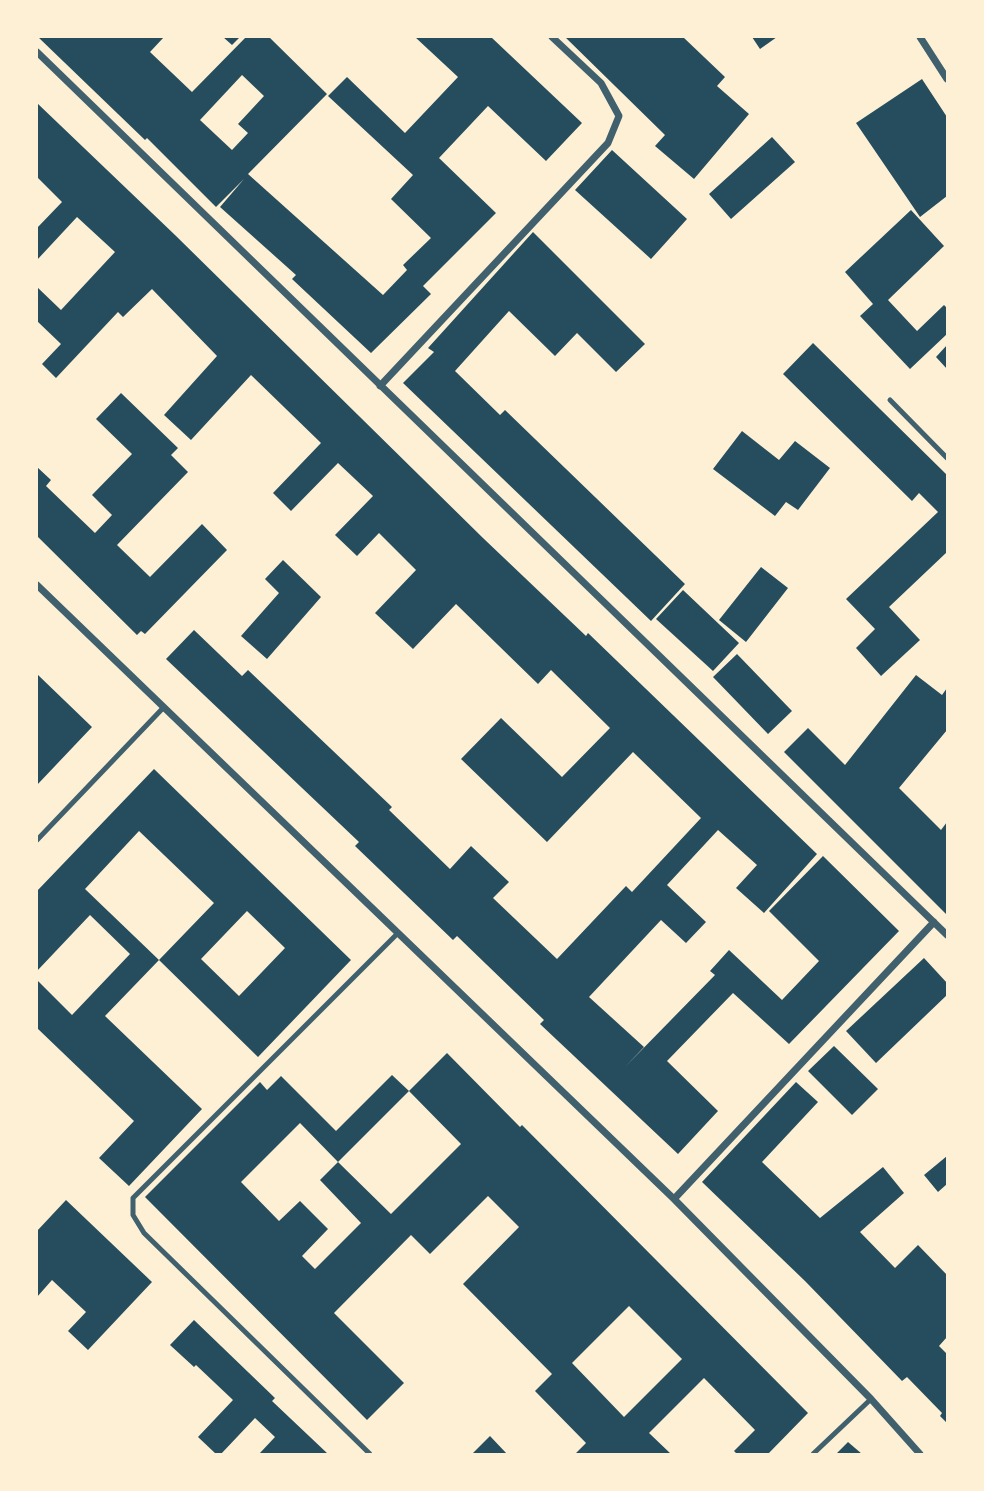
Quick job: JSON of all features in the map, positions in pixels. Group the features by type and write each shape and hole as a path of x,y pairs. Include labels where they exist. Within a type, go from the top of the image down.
{"street":[{"path":"380,386 608,143 619,116 601,83 552,37"},
{"path":"920,37 947,79"},
{"path":"37,52 947,935"},
{"path":"37,585 674,1199 871,1399 920,1454"},
{"path":"674,1199 934,922"}],"lane":[{"path":"890,400 947,458"},
{"path":"37,840 164,708"},
{"path":"370,1454 144,1233 133,1215 133,1198 398,933"},
{"path":"813,1454 871,1399"}],"building":[{"path":"38,37 164,37 150,52 192,92 246,37 269,37 327,94 248,174 383,295 407,270 403,265 431,238 391,199 413,175 328,96 347,77 405,133 458,77 415,37 491,37 582,123 546,161 488,106 439,158 496,213 423,286 431,294 371,353 292,279 296,275 220,207 244,179 216,207 147,138 145,140","holes":["242,75 264,96 238,124 248,133 232,150 200,120"]},
{"path":"223,37 240,37 232,45"},
{"path":"565,37 683,37 725,77 717,86 749,114 694,179 655,146 665,135"},
{"path":"752,37 777,37 760,49"},
{"path":"922,79 947,117 947,196 920,217 856,123"},
{"path":"37,103 483,538 586,636 588,633 817,854 764,913 736,888 757,865 718,830 667,885 706,922 686,943 661,920 589,997 644,1047 625,1067 715,975 710,971 729,950 782,1000 819,961 769,911 823,856 899,931 789,1044 733,993 667,1061 718,1111 678,1154 540,1024 544,1020 457,936 453,940 355,846 359,842 166,659 194,630 242,676 248,670 392,807 389,810 450,869 471,846 509,882 493,898 557,959 626,886 632,892 701,818 633,752 547,842 461,759 501,718 562,777 610,728 551,670 538,684 456,604 413,649 375,613 416,570 379,533 357,556 335,535 373,496 338,463 291,511 273,493 321,443 251,375 191,440 164,415 217,356 152,289 123,317 118,312 56,378 42,364 61,344 37,321 37,287 61,310 115,252 77,217 37,260 37,228 62,202 37,177"},
{"path":"772,137 795,162 731,219 709,194"},
{"path":"612,150 687,219 651,259 575,190"},
{"path":"911,210 944,246 888,300 917,331 944,305 947,308 947,334 910,369 860,316 873,304 845,272"},
{"path":"533,232 645,344 616,372 577,333 555,356 509,311 455,371 500,415 505,410 685,584 651,621 403,383 434,352 428,348"},
{"path":"813,343 947,475 947,552 889,607 920,640 881,676 856,648 875,629 846,599 938,512 919,493 912,501 783,374"},
{"path":"947,345 947,369 936,357"},
{"path":"121,393 178,448 171,455 188,472 117,545 150,577 202,524 227,550 145,634 141,631 137,635 37,536 37,467 51,480 46,486 95,533 112,515 92,495 132,454 96,419"},
{"path":"742,431 779,460 795,441 830,468 798,510 786,502 775,516 713,469"},
{"path":"283,560 321,597 267,659 241,636 279,593 265,579"},
{"path":"761,567 788,588 746,642 719,620"},
{"path":"683,590 739,643 713,671 656,619"},
{"path":"737,654 792,711 768,734 713,677"},
{"path":"37,674 92,727 37,785"},
{"path":"916,675 942,695 947,688 947,730 899,788 941,830 947,822 947,915 784,752 808,728 845,765"},
{"path":"154,769 351,960 258,1057 159,960 105,1016 202,1109 129,1186 99,1158 134,1121 37,1028 37,980 72,1015 130,954 90,915 37,971 37,891","holes":["139,831 214,903 159,960 85,889","247,911 285,948 239,996 201,959"]},
{"path":"924,958 947,983 947,995 876,1063 846,1031"},
{"path":"834,1046 878,1089 852,1115 808,1071"},
{"path":"447,1053 808,1413 768,1454 737,1454 734,1451 755,1430 704,1378 649,1433 671,1454 575,1454 586,1443 535,1391 552,1374 463,1284 519,1227 488,1196 430,1254 411,1235 334,1313 404,1383 367,1420 145,1197 260,1082 267,1090 281,1076 336,1131 392,1075 409,1091","holes":["409,1091 461,1144 391,1214 338,1162","300,1123 338,1162 320,1180 361,1223 315,1269 302,1256 328,1229 300,1201 279,1221 241,1182","629,1306 682,1359 624,1417 572,1363"]},
{"path":"796,1082 818,1102 762,1162 820,1218 883,1167 904,1193 860,1232 895,1268 918,1245 947,1275 947,1337 939,1346 947,1354 947,1423 940,1416 942,1413 907,1377 902,1381 805,1281 702,1182"},
{"path":"947,1156 947,1184 938,1192 924,1175"},
{"path":"66,1200 152,1282 88,1350 68,1331 86,1312 52,1280 37,1297 37,1231"},
{"path":"194,1320 275,1398 272,1401 328,1454 259,1454 275,1437 255,1418 221,1454 216,1454 198,1437 233,1400 170,1345"},
{"path":"490,1436 507,1454 472,1454"},
{"path":"848,1442 862,1454 836,1454"}]}
